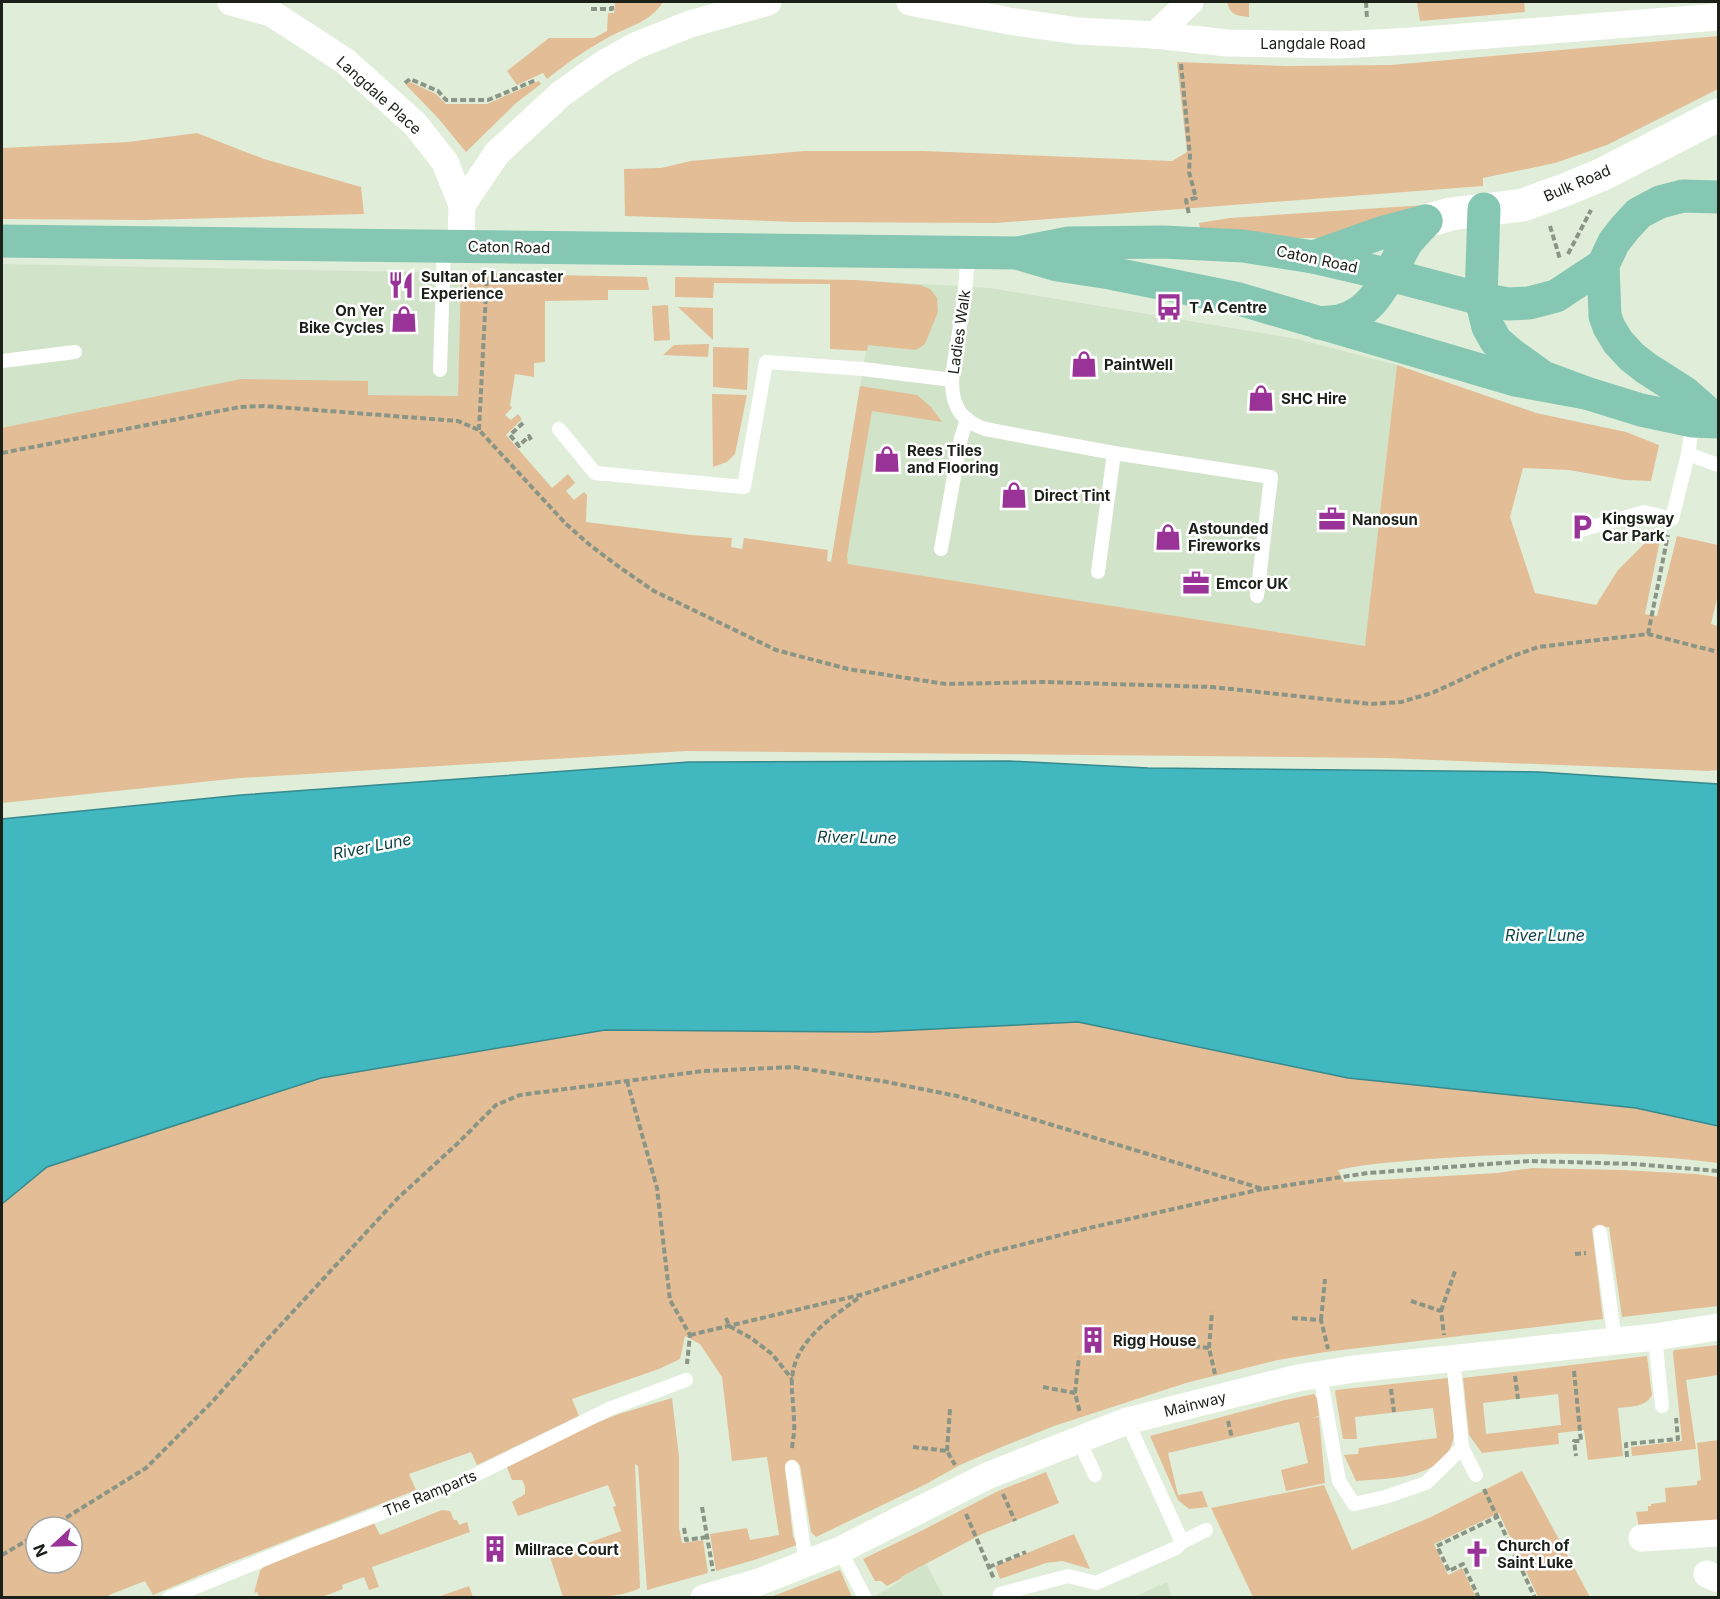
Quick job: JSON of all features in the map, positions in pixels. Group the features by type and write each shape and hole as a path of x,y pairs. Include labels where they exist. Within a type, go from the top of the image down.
{"main road":[{"path":"1710,422 1685,393 1646,368 1618,342 1605,316 1603,265 1614,242 1639,213 1660,202 1683,196 1719,197"},
{"path":"1484,209 1481,299 1488,327 1496,341 1543,377 1641,410 1710,422"},
{"path":"1313,257 1381,232 1426,220"},
{"path":"1318,323 1342,321 1358,314 1371,304 1408,241 1426,220"},
{"name":"Caton Road","path":"2,241 1017,253 1069,243 1163,242 1243,246 1313,257 1508,304 1529,303 1556,296 1603,265"},
{"name":"Caton Road","path":"1017,253 1057,265 1239,299 1515,380 1586,393"}],"street":[{"name":"Langdale Place","path":"231,2 271,7 345,62 415,124 445,162 462,205 452,246"},
{"path":"462,205 496,153 552,86 603,64 689,13 768,2"},
{"name":"Langdale Road","path":"910,2 1009,21 1078,31 1155,35 1227,43 1349,45 1458,38 1706,12"},
{"path":"1155,35 1190,2"},
{"name":"Bulk Road","path":"1426,220 1451,214 1523,205 1602,174 1719,116"},
{"name":"Mainway","path":"710,1596 759,1582 840,1550 964,1496 987,1476 1127,1421 1298,1378 1354,1369 1719,1328"},
{"path":"1642,1538 1719,1533"}],"lane":[{"path":"440,370 452,246"},
{"name":"Ladies Walk","path":"967,251 967,277 952,380 957,409 967,420"},
{"path":"2,361 75,352"},
{"path":"559,429 595,474 744,487 766,362 863,369 952,380"},
{"path":"941,549 961,438 967,420 985,429 1114,453 1271,477 1257,596"},
{"path":"1581,530 1644,512 1672,519 1688,454 1710,422"},
{"path":"1098,572 1114,453"},
{"path":"1688,454 1719,465"},
{"path":"1600,1232 1615,1341"},
{"path":"1655,1337 1662,1406"},
{"path":"1450,1359 1462,1448 1476,1475"},
{"path":"1320,1375 1339,1481 1354,1504 1385,1497 1426,1483 1462,1448"},
{"name":"The Ramparts","path":"169,1598 457,1484 609,1409 686,1380"},
{"path":"1127,1421 1182,1542"},
{"path":"1084,1438 1095,1475"},
{"path":"792,1467 806,1564"},
{"path":"1000,1594 1068,1576 1096,1583 1176,1548 1182,1542 1206,1530"},
{"path":"840,1550 865,1598"}],"path":[{"path":"591,9 612,9 612,2"},
{"path":"1366,2 1367,28"},
{"path":"1181,56 1190,156 1189,172 1196,198 1186,200 1190,215"},
{"path":"410,79 438,91 446,100 488,100 552,86"},
{"path":"1550,225 1562,265 1597,200 1602,174"},
{"path":"479,430 488,269"},
{"path":"2,453 240,407 264,406 458,421 479,430 566,524 591,546 652,589 776,650 848,669 946,684 1046,682 1212,687 1371,704 1401,702 1432,693 1510,657 1538,647 1648,634 1719,652"},
{"path":"523,423 510,435 519,446 529,436 531,440"},
{"path":"1648,634 1667,543"},
{"path":"70,1515 146,1468 213,1401 398,1198 496,1105 520,1095 702,1071 794,1067 887,1082 968,1099 1263,1189"},
{"path":"627,1081 657,1188 670,1300 690,1335 686,1380"},
{"path":"690,1335 864,1294 988,1253 1263,1189 1368,1173 1530,1161 1634,1164 1719,1171"},
{"path":"1450,1359 1441,1311 1455,1271"},
{"path":"1320,1375 1330,1355 1321,1320 1325,1280"},
{"path":"669,1295 676,1294"},
{"path":"792,1467 795,1422 792,1379 802,1346 818,1329 864,1294"},
{"path":"1411,1301 1441,1311"},
{"path":"785,1304 787,1312"},
{"path":"1212,1312 1209,1348 1218,1398"},
{"path":"726,1318 729,1326 751,1338 772,1354 792,1379"},
{"path":"1292,1318 1321,1320"},
{"path":"1176,1344 1209,1348"},
{"path":"1079,1357 1075,1393 1084,1438"},
{"path":"1572,1362 1581,1441 1574,1441 1576,1456"},
{"path":"1043,1387 1075,1393"},
{"path":"950,1409 947,1451 1000,1594"},
{"path":"913,1447 947,1451"},
{"path":"1476,1475 1535,1598"},
{"path":"702,1507 707,1536 710,1596"},
{"path":"1479,1598 1463,1564 1449,1571 1437,1546 1497,1517"},
{"path":"684,1528 686,1540 707,1536"},
{"path":"2,1555 24,1542"},
{"path":"989,1567 1026,1552"}],"shaded area":[{"path":"615,2 663,2 646,19 593,46 547,79 543,73 517,85 507,71 549,38 594,38 607,31 608,13 614,13"},
{"path":"1227,2 1249,2 1249,17 1235,14 1230,10"},
{"path":"1417,2 1524,2 1525,12 1420,21"},
{"path":"1718,36 1718,89 1607,145 1555,163 1483,178 1483,186 996,223 797,222 625,216 624,169 661,168 691,161 804,151 923,151 1172,161 1187,152 1177,62 1286,66 1391,65"},
{"path":"539,81 541,84 516,103 466,152 438,118 406,85 410,82 436,94 446,104 487,104"},
{"path":"197,133 264,159 361,187 364,214 145,220 2,219 2,148 128,142"},
{"path":"1426,205 1318,238 1290,238 1200,228 1199,223 1230,218"},
{"path":"2,264 461,273 458,396 368,395 368,382 2,428"},
{"path":"461,273 647,277 649,290 608,290 608,300 545,301 545,362 534,363 534,377 515,374 510,405 512,408 505,415 511,420 518,414 522,419 506,435 552,488 568,474 575,483 566,491 574,500 584,492 587,495 586,522 732,538 731,547 742,549 744,538 828,550 827,561 831,562 860,386 917,395 931,407 942,422 872,411 847,556 848,564 1365,646 1397,365 1536,413 1626,432 1659,445 1651,481 1625,480 1569,470 1523,468 1510,517 1535,593 1596,605 1618,570 1651,537 1660,540 1645,614 1657,616 1677,536 1718,545 1718,594 1711,624 1718,626 1718,770 1385,758 687,751 240,778 2,803 2,428 241,379 368,381 368,395 458,396"},
{"path":"675,277 854,280 920,285 930,289 937,298 938,312 925,344 916,350 868,345 867,351 830,349 830,284 714,283 713,298 675,297"},
{"path":"854,280 990,288 1297,339 1397,365 1366,646 832,562 867,345"},
{"path":"668,305 670,340 654,341 652,306"},
{"path":"678,307 713,308 713,340"},
{"path":"709,344 708,357 663,355 674,345"},
{"path":"713,347 749,348 747,390 713,387"},
{"path":"712,394 747,395 735,454 727,462 713,467"},
{"path":"1078,1022 1348,1078 1636,1108 1718,1127 1718,1163 1647,1156 1537,1154 1429,1159 1372,1164 1338,1170 1344,1182 1497,1173 1532,1168 1622,1170 1718,1177 1718,1306 1622,1317 1609,1227 1592,1228 1603,1319 1325,1352 1278,1360 1186,1383 1054,1426 1004,1446 960,1465 816,1537 811,1532 800,1465 785,1468 793,1536 797,1545 716,1571 710,1534 747,1528 750,1540 779,1535 767,1457 732,1461 722,1377 700,1344 685,1336 680,1359 659,1369 572,1399 579,1416 477,1465 471,1452 409,1474 416,1490 153,1595 145,1581 109,1595 109,1597 2,1598 2,1204 47,1167 321,1078 605,1030 873,1032"},
{"path":"1718,1345 1718,1375 1686,1380 1696,1449 1632,1456 1631,1447 1682,1441 1674,1350"},
{"path":"1647,1356 1652,1395 1642,1404 1618,1408 1623,1456 1588,1460 1584,1430 1558,1433 1559,1444 1482,1453 1469,1435 1463,1378","holes":["1558,1394 1561,1425 1486,1434 1483,1403"]},
{"path":"1448,1378 1454,1436 1449,1450 1440,1461 1415,1474 1356,1481 1344,1455 1358,1454 1359,1448 1437,1438 1433,1408 1355,1417 1357,1439 1343,1439 1336,1390"},
{"path":"1314,1394 1317,1399 1319,1416 1312,1418 1319,1417 1325,1483 1286,1491 1281,1470 1308,1463 1299,1422 1168,1453 1178,1495 1202,1491 1208,1507 1189,1509 1178,1500 1150,1436"},
{"path":"672,1398 679,1457 679,1528 682,1543 703,1540 708,1573 647,1590 638,1466 635,1464 640,1588 613,1596 563,1597 550,1557 621,1531 613,1507 616,1506 608,1485 518,1516 512,1502 525,1494 525,1486 522,1480 512,1480 506,1465 573,1432 619,1414"},
{"path":"1718,1440 1718,1520 1639,1527 1636,1512 1648,1511 1648,1506 1651,1504 1666,1502 1665,1488 1697,1485 1697,1481 1701,1480 1697,1443"},
{"path":"1522,1471 1590,1597 1538,1597 1499,1513 1434,1544 1448,1575 1462,1568 1476,1597 1253,1597 1211,1508 1324,1485 1352,1550 1431,1517"},
{"path":"1046,1472 1059,1503 982,1534 887,1586 881,1581 875,1581 863,1559 998,1491"},
{"path":"442,1510 450,1511 459,1525 467,1522 470,1532 372,1567 379,1587 369,1590 364,1577 342,1585 343,1589 322,1597 259,1597 257,1592 254,1593 260,1571 266,1564 373,1521 380,1535"},
{"path":"1074,1534 1090,1569 1062,1561 1046,1563 1000,1579 995,1566"},
{"path":"926,1564 944,1597 872,1598 902,1580 901,1577"},
{"path":"840,1570 852,1597 771,1597"},
{"path":"1167,1582 1172,1597 1134,1597"},
{"path":"469,1586 473,1597 438,1597"}],"water":[{"name":"River Lune","path":"1009,761 1148,768 1539,772 1718,784 1718,1126 1636,1108 1348,1078 1078,1022 873,1032 605,1030 321,1078 47,1167 2,1204 2,819 241,795 689,762"}],"place":[{"name":"Sultan of Lancaster Experience","path":"401,285"},
{"name":"T A Centre","path":"1169,307"},
{"name":"On Yer Bike Cycles","path":"404,319"},
{"name":"PaintWell","path":"1084,364"},
{"name":"SHC Hire","path":"1261,398"},
{"name":"Rees Tiles and Flooring","path":"887,459"},
{"name":"Direct Tint","path":"1014,495"},
{"name":"Nanosun","path":"1332,519"},
{"name":"Kingsway Car Park","path":"1582,527"},
{"name":"Astounded Fireworks","path":"1168,537"},
{"name":"Emcor UK","path":"1196,583"},
{"name":"Rigg House","path":"1093,1340"},
{"name":"Millrace Court","path":"495,1549"},
{"name":"Church of Saint Luke","path":"1477,1554"}]}
